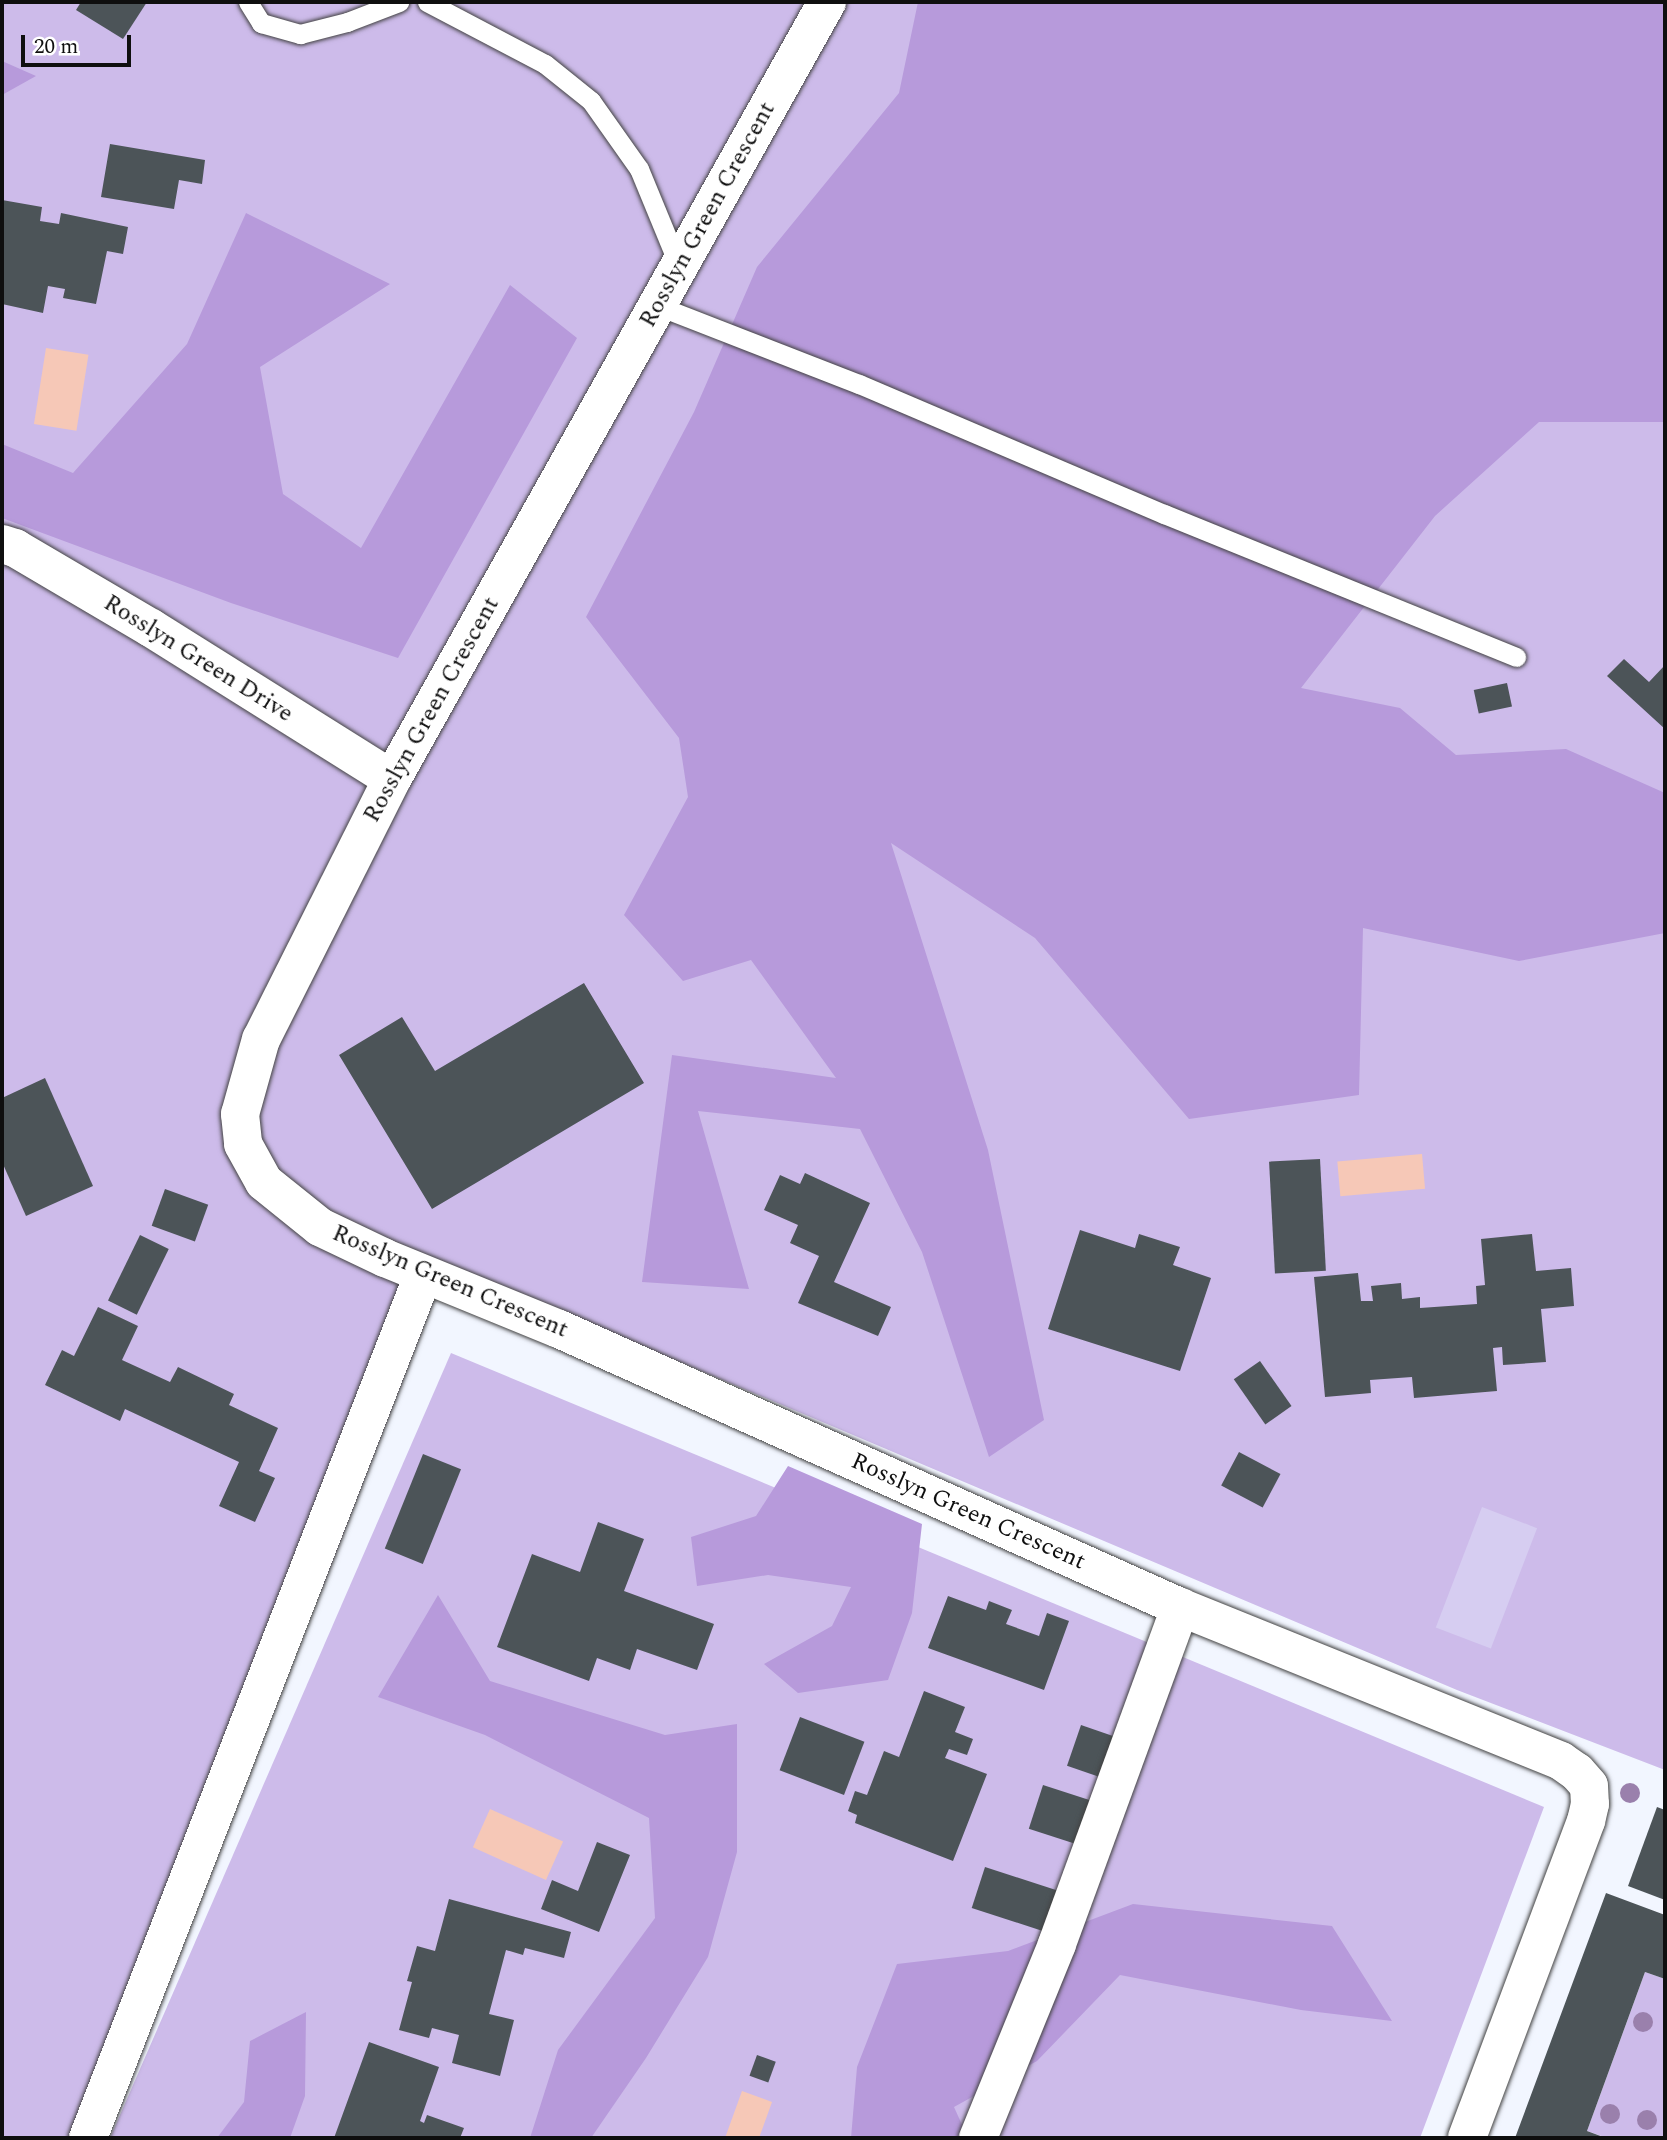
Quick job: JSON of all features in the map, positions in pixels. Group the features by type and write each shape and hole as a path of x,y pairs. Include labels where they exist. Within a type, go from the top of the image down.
{"street":[{"name":"Rosslyn Green Crescent","path":"827,2 392,779 261,1039 240,1114 243,1144 264,1182 320,1227 423,1275 559,1329 1180,1607 1561,1761 1577,1772 1589,1786 1590,1804 1586,1821 1467,2138"},
{"name":"Rosslyn Green Drive","path":"2,544 15,548 151,628 392,779"},
{"path":"88,2138 423,1275"},
{"path":"978,2138 1057,1944 1180,1607"}],"lane":[{"path":"248,2 261,23 300,34 347,22 399,2"},
{"path":"427,2 545,64 591,101 639,169 680,267"},
{"path":"656,305 859,384 1164,514 1516,657"}],"shaded area":[{"path":"2,2 1665,2 1665,1770 1457,1690 448,1264 324,1584 79,2138 2,2138"},
{"path":"918,2 1665,2 1665,422 1539,422 1435,516 1301,688 1400,708 1456,755 1566,749 1665,793 1665,933 1519,961 1363,928 1359,1095 1189,1119 1035,938 891,843 988,1150 1044,1420 989,1457 922,1252 860,1129 698,1111 749,1289 642,1282 672,1055 836,1078 751,960 683,981 624,915 688,797 679,738 586,617 694,412 757,267 899,93"},
{"path":"2,61 36,76 2,95"},
{"path":"246,213 390,284 260,367 283,494 361,548 510,285 577,338 398,658 231,603 2,518 2,444 73,473 187,344"},
{"path":"46,348 88,355 76,431 34,424"},
{"path":"1422,1154 1425,1189 1340,1196 1337,1161"},
{"path":"451,1353 1544,1807 1420,2138 110,2138"},
{"path":"788,1466 922,1524 912,1613 888,1680 798,1693 764,1664 832,1626 851,1587 768,1575 697,1586 691,1537 756,1516"},
{"path":"1482,1507 1537,1528 1491,1649 1436,1627"},
{"path":"438,1595 490,1681 665,1735 737,1724 737,1852 708,1957 646,2058 591,2138 530,2138 558,2050 655,1918 649,1818 485,1735 378,1697"},
{"path":"490,1809 563,1842 546,1880 473,1847"},
{"path":"1133,1904 1332,1926 1392,2021 1301,2010 1120,1975 1037,2061 954,2107 968,2138 851,2138 857,2067 897,1964 1008,1951"},
{"path":"1645,1972 1665,1979 1665,2138 1607,2138 1587,2131"},
{"path":"306,2012 305,2096 290,2138 217,2138 244,2102 250,2041"},
{"path":"742,2091 772,2102 759,2138 725,2138"}],"building":[{"path":"81,2 147,2 123,39 76,10"},
{"path":"110,144 205,160 202,184 179,180 174,209 101,197"},
{"path":"2,200 42,207 40,221 59,224 61,213 128,227 123,254 107,251 96,304 63,298 65,289 48,286 43,313 2,304"},
{"path":"1624,659 1649,682 1665,665 1665,729 1607,676"},
{"path":"1507,683 1512,706 1479,714 1474,690"},
{"path":"584,983 644,1083 432,1209 339,1055 402,1017 435,1071"},
{"path":"45,1078 93,1186 26,1216 2,1162 2,1098"},
{"path":"1320,1159 1326,1271 1275,1274 1269,1162"},
{"path":"805,1173 870,1203 834,1282 891,1307 878,1336 798,1303 819,1256 790,1243 798,1225 764,1210 780,1175 800,1184"},
{"path":"165,1189 208,1205 195,1241 152,1226"},
{"path":"1080,1230 1135,1248 1139,1234 1180,1247 1173,1265 1211,1278 1180,1371 1048,1329"},
{"path":"1532,1234 1536,1271 1571,1268 1574,1306 1541,1309 1546,1362 1503,1365 1502,1347 1493,1348 1497,1391 1414,1398 1412,1377 1370,1380 1371,1393 1325,1397 1314,1277 1358,1273 1361,1301 1373,1301 1371,1286 1401,1283 1402,1299 1420,1297 1420,1308 1477,1304 1476,1286 1485,1285 1481,1239"},
{"path":"140,1235 169,1249 137,1315 108,1301"},
{"path":"98,1307 138,1326 122,1360 170,1382 178,1367 234,1394 229,1405 278,1428 259,1471 275,1478 255,1522 219,1506 239,1462 125,1409 120,1421 45,1385 62,1350 74,1356"},
{"path":"1260,1361 1292,1406 1265,1424 1234,1379"},
{"path":"1239,1452 1280,1474 1263,1508 1221,1486"},
{"path":"423,1454 461,1469 423,1564 385,1549"},
{"path":"598,1522 644,1539 624,1591 714,1624 697,1670 637,1649 630,1670 597,1658 589,1681 497,1647 532,1554 580,1572"},
{"path":"948,1596 986,1610 989,1601 1012,1610 1006,1624 1039,1636 1047,1613 1069,1621 1044,1690 928,1648"},
{"path":"924,1691 965,1707 955,1732 973,1739 967,1755 949,1749 945,1758 987,1774 953,1861 855,1823 857,1815 848,1811 855,1791 867,1795 884,1751 899,1757"},
{"path":"800,1717 864,1742 844,1795 780,1770"},
{"path":"1081,1725 1115,1737 1101,1777 1067,1766"},
{"path":"1043,1785 1096,1802 1082,1846 1029,1829"},
{"path":"1657,1807 1665,1810 1665,1900 1628,1886"},
{"path":"597,1842 630,1855 599,1932 541,1909 552,1880 578,1891"},
{"path":"985,1867 1066,1893 1053,1934 972,1908"},
{"path":"1606,1893 1665,1915 1665,1979 1645,1972 1587,2131 1606,2138 1515,2138"},
{"path":"449,1899 571,1932 564,1958 525,1948 523,1955 506,1950 489,2014 514,2020 500,2076 452,2063 459,2035 432,2028 429,2038 399,2030 412,1982 407,1981 417,1946 435,1951"},
{"path":"369,2042 439,2067 420,2121 424,2123 427,2115 464,2128 460,2138 334,2138"},
{"path":"757,2055 776,2062 768,2083 749,2076"}]}
